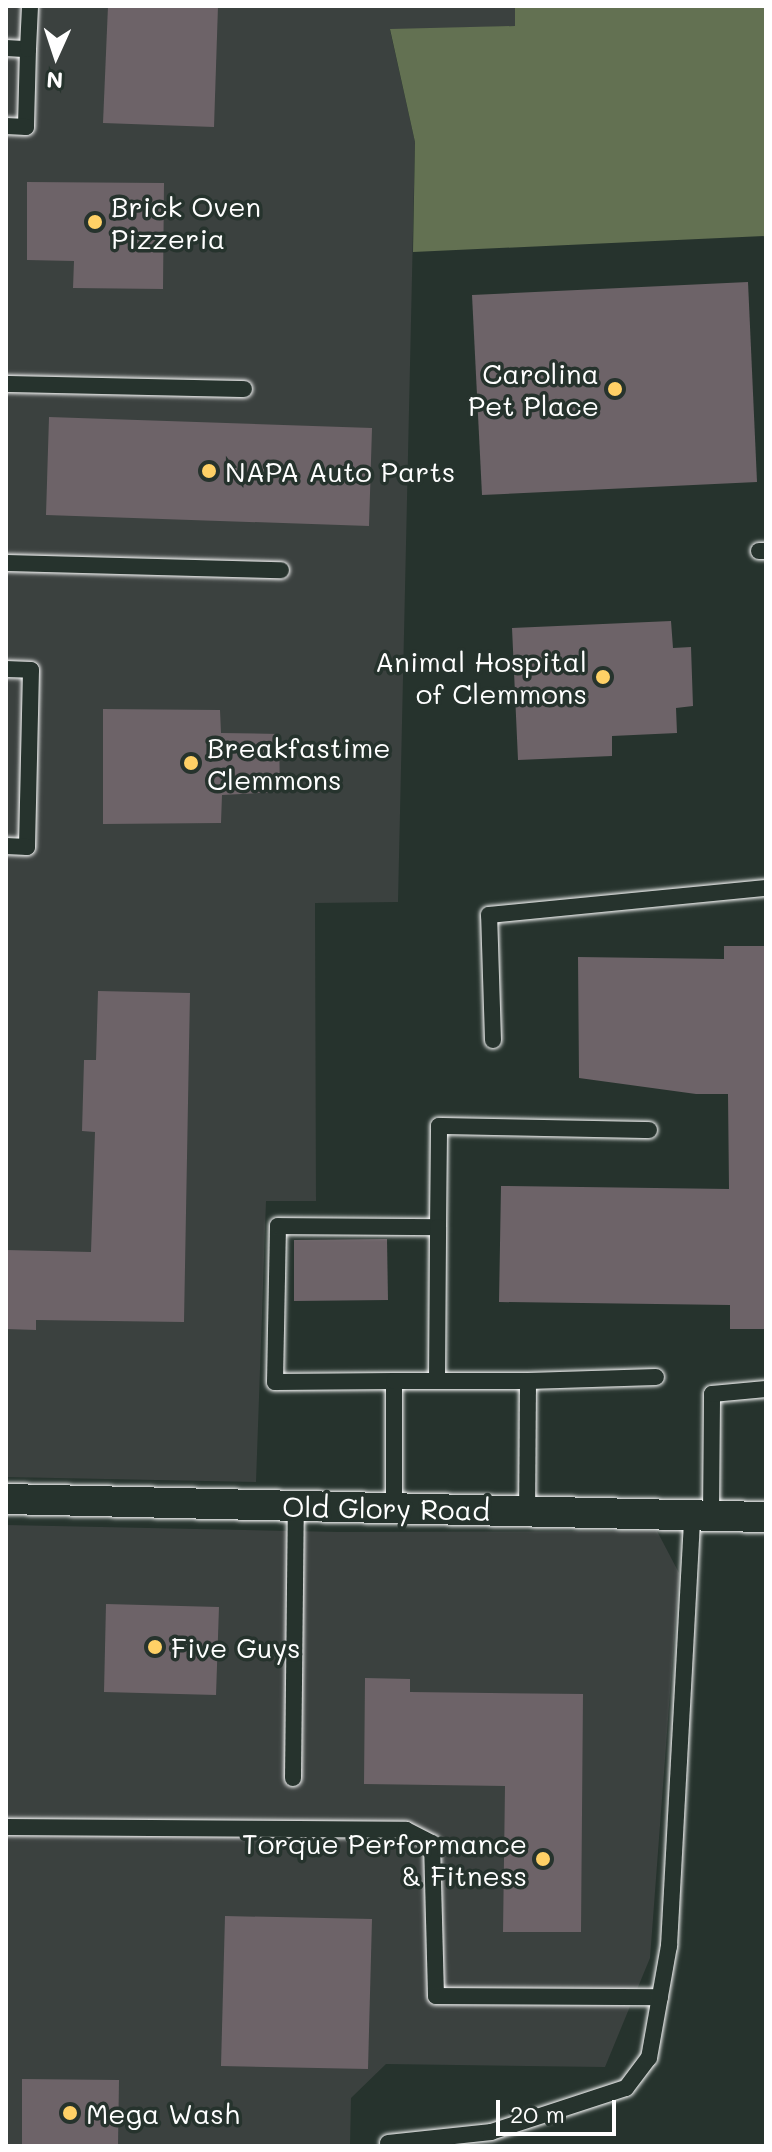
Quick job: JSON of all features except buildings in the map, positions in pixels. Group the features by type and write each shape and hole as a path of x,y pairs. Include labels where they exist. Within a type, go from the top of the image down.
{"street":[{"name":"Old Glory Road","path":"6,1499 766,1517"}],"lane":[{"path":"6,126 26,127 30,6"},
{"path":"6,48 28,49"},
{"path":"6,384 244,389"},
{"path":"6,563 281,570"},
{"path":"6,669 31,670 27,847 6,846"},
{"path":"493,1040 489,915 766,888"},
{"path":"437,1381 439,1126 649,1130"},
{"path":"438,1227 278,1226 275,1382 656,1377"},
{"path":"394,1381 394,1508"},
{"path":"527,1511 528,1381"},
{"path":"388,2143 491,2132 626,2088 649,2058 669,1946 712,1394 766,1389"},
{"path":"293,1778 296,1506"},
{"path":"6,1827 406,1830 432,1843 436,1996 660,1997"}],"shaded area":[{"path":"6,6 523,6 516,26 390,30 415,142 398,902 315,903 316,1201 266,1201 256,1482 6,1477"},
{"path":"6,1525 339,1532 657,1531 679,1573 650,1958 605,2067 386,2064 351,2098 350,2146 6,2146"}],"green space":[{"path":"515,6 766,6 766,236 413,252 415,142 390,29 515,26"}],"place":[{"name":"Brick Oven Pizzeria","path":"95,222"},
{"name":"Carolina Pet Place","path":"615,389"},
{"name":"NAPA Auto Parts","path":"209,471"},
{"name":"Animal Hospital of Clemmons","path":"603,677"},
{"name":"Breakfastime Clemmons","path":"191,763"},
{"name":"Five Guys","path":"155,1647"},
{"name":"Torque Performance & Fitness","path":"543,1859"},
{"name":"Mega Wash","path":"70,2113"}]}
